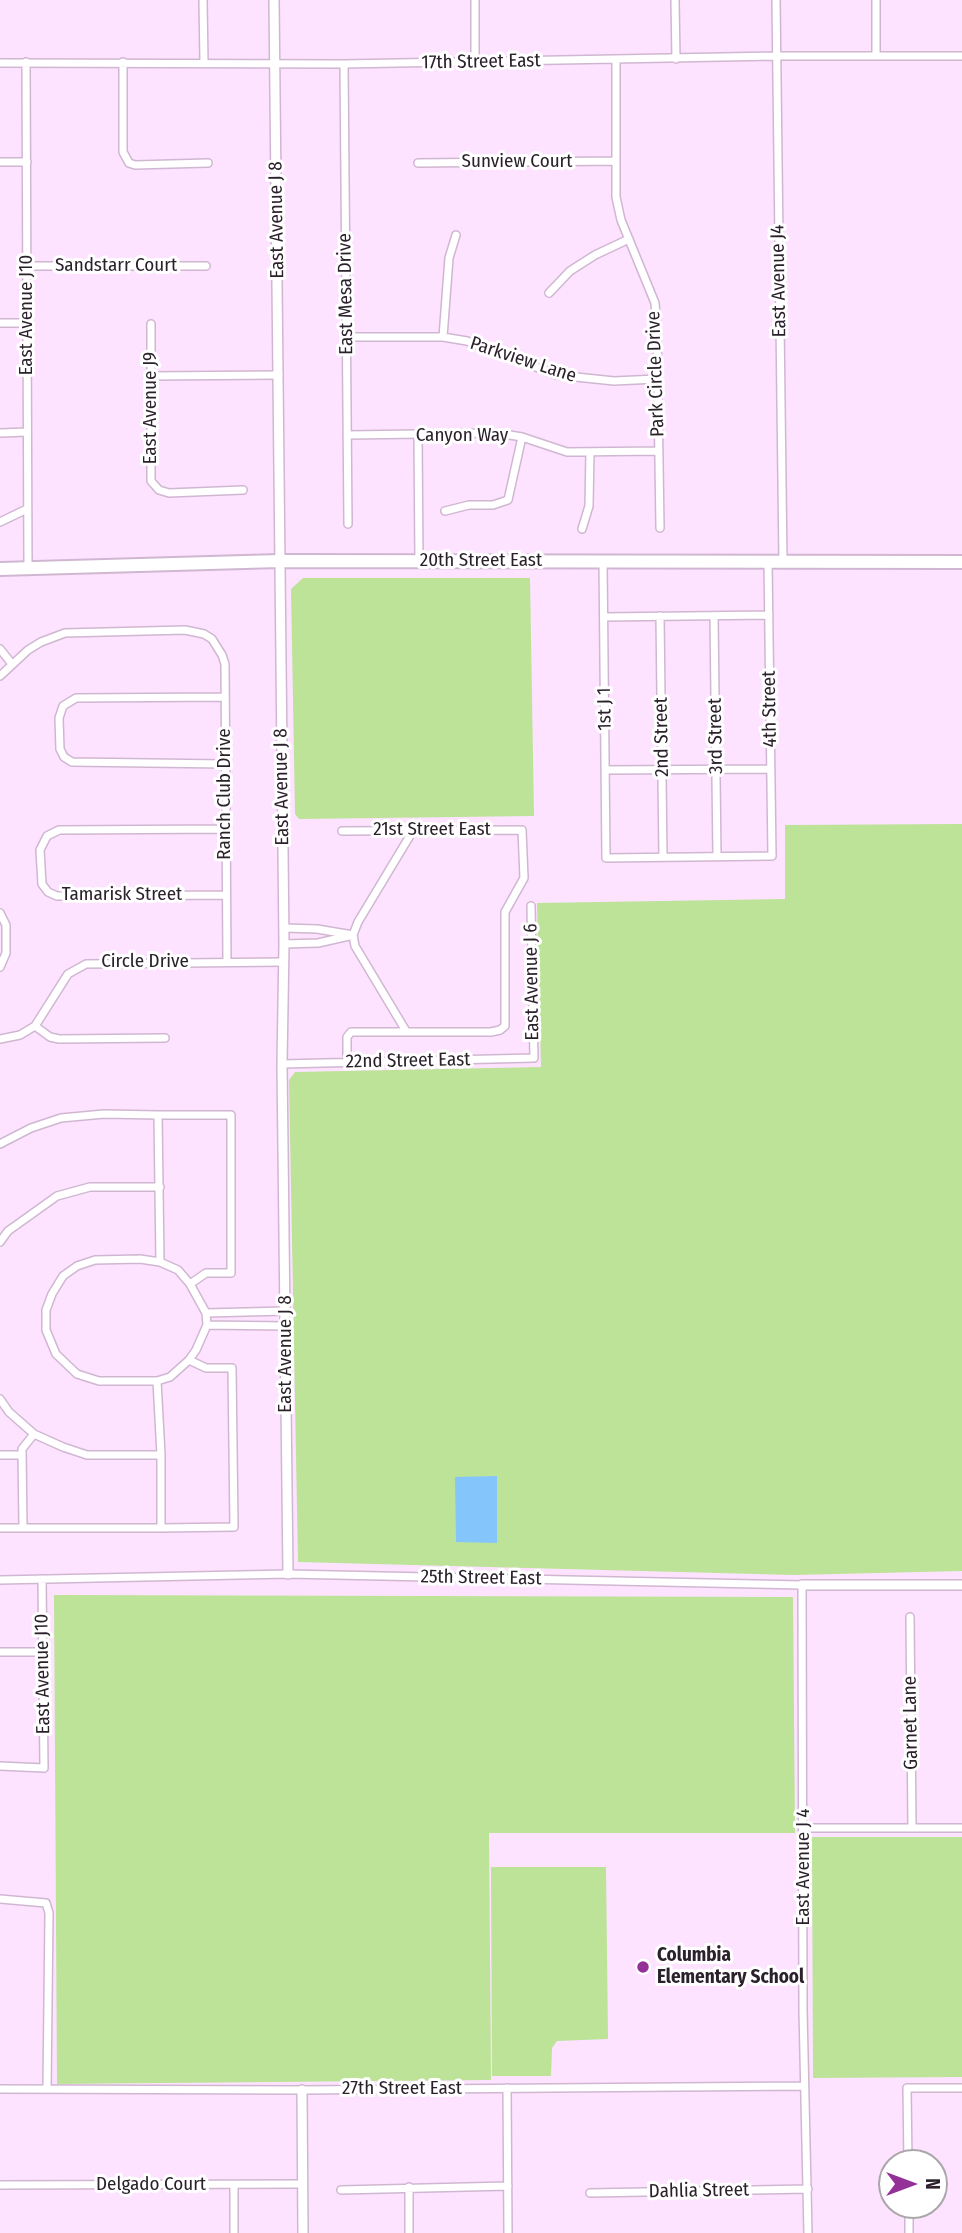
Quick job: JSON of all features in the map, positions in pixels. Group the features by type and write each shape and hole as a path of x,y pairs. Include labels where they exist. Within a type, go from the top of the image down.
{"main road":[{"name":"20th Street East","path":"0,569 279,561 962,562"}],"street":[{"path":"203,0 204,62"},
{"name":"East Avenue J 8","path":"274,0 288,1574"},
{"path":"475,0 475,62"},
{"path":"675,0 676,59"},
{"name":"East Avenue J4","path":"776,0 783,562"},
{"path":"876,0 876,56"},
{"name":"17th Street East","path":"0,63 344,64 776,56 962,56"},
{"name":"Park Circle Drive","path":"616,59 616,197 629,239 655,303 660,528"},
{"name":"East Avenue J10","path":"26,62 28,568"},
{"path":"123,62 122,152 129,163 208,163"},
{"name":"East Mesa Drive","path":"344,64 348,524"},
{"name":"Sunview Court","path":"418,163 616,161"},
{"path":"0,162 27,162"},
{"path":"443,337 449,258 456,234"},
{"path":"549,293 570,271 594,255 629,239"},
{"name":"Sandstarr Court","path":"27,266 206,266"},
{"path":"0,323 27,323"},
{"name":"East Avenue J9","path":"151,324 151,481 159,490 169,493 243,490"},
{"name":"Parkview Lane","path":"347,337 443,337 467,341 557,375 614,382 657,379"},
{"path":"151,376 279,375"},
{"path":"0,433 27,432"},
{"name":"Canyon Way","path":"347,435 497,433 522,437 567,452 659,451"},
{"path":"418,436 419,561"},
{"path":"445,511 469,505 493,505 508,500 522,437"},
{"path":"582,528 589,506 590,452"},
{"path":"0,522 27,509"},
{"name":"1st J 1","path":"603,561 606,858 663,857"},
{"name":"4th Street","path":"717,856 772,856 768,562"},
{"path":"604,617 769,615"},
{"name":"3rd Street","path":"714,616 717,856"},
{"name":"2nd Street","path":"660,617 663,857"},
{"name":"Ranch Club Drive","path":"12,664 41,642 65,633 186,630 204,634 212,639 225,664 227,962"},
{"path":"0,649 12,664 1,673"},
{"path":"225,697 76,698 63,706 59,718 60,749 64,757 72,762 225,764"},
{"path":"606,770 771,769"},
{"name":"Tamarisk Street","path":"225,829 59,830 47,836 40,850 42,884 57,896 226,895"},
{"path":"347,1062 347,1037 351,1032 406,1031 355,946 353,935 358,922 414,829"},
{"name":"21st Street East","path":"342,831 522,830 524,878 505,912 505,1026 491,1032 406,1031"},
{"path":"663,857 717,856"},
{"name":"East Avenue J 6","path":"531,906 534,1058"},
{"path":"0,914 6,925 6,953 0,967"},
{"path":"284,928 317,929 353,935"},
{"path":"284,944 318,943 353,935"},
{"name":"Circle Drive","path":"34,1026 68,974 80,965 96,962 284,962"},
{"path":"0,1039 20,1035 34,1026 50,1037 59,1038 165,1038"},
{"name":"22nd Street East","path":"282,1064 534,1058"},
{"path":"0,1144 31,1128 61,1118 104,1114 231,1115 231,1273 206,1273 190,1284"},
{"path":"158,1115 160,1262"},
{"path":"0,1242 8,1231 57,1196 90,1187 160,1187"},
{"path":"0,1224 8,1231"},
{"path":"140,1259 160,1262 178,1270 190,1284 206,1313 206,1325 189,1360 170,1377 157,1381 99,1381 77,1374 56,1354 46,1330 46,1310 63,1276 77,1266 95,1260 140,1259"},
{"path":"206,1313 286,1311"},
{"path":"206,1325 286,1326"},
{"path":"0,1528 234,1527 232,1368 206,1368 189,1360"},
{"path":"157,1381 161,1528"},
{"path":"0,1399 9,1412 34,1434 87,1455 161,1455"},
{"path":"23,1528 22,1449 34,1434"},
{"path":"0,1455 22,1455"},
{"name":"25th Street East","path":"0,1580 288,1574 803,1585 962,1585"},
{"name":"East Avenue J10","path":"0,1766 44,1768 42,1579"},
{"name":"East Avenue J 4","path":"803,1585 804,2086 808,2233"},
{"name":"Garnet Lane","path":"909,1617 912,1828"},
{"path":"0,1652 43,1652"},
{"path":"804,1828 962,1828"},
{"path":"0,1899 46,1903 49,1913 47,2089"},
{"name":"27th Street East","path":"0,2089 302,2090 804,2086"},
{"path":"507,2088 508,2233"},
{"path":"908,2149 906,2088 962,2088"},
{"path":"302,2090 303,2233"},
{"name":"Delgado Court","path":"0,2185 303,2184"},
{"path":"234,2185 234,2233"},
{"path":"341,2190 508,2186"},
{"path":"409,2188 410,2233"},
{"name":"Dahlia Street","path":"590,2193 808,2189"}],"green space":[{"path":"303,578 530,578 534,816 299,819 295,814 291,589"},
{"path":"962,824 962,1571 794,1575 298,1562 289,1080 295,1072 541,1067 537,903 785,899 785,825"},
{"path":"54,1595 793,1597 795,1833 489,1833 491,2080 57,2084"},
{"path":"812,1837 962,1837 962,2077 813,2078"},
{"path":"491,1867 606,1867 608,2039 557,2041 552,2048 551,2076 492,2076"}],"water":[{"path":"497,1476 497,1543 456,1542 455,1477"}],"place":[{"name":"Columbia Elementary School","path":"643,1967"}]}
